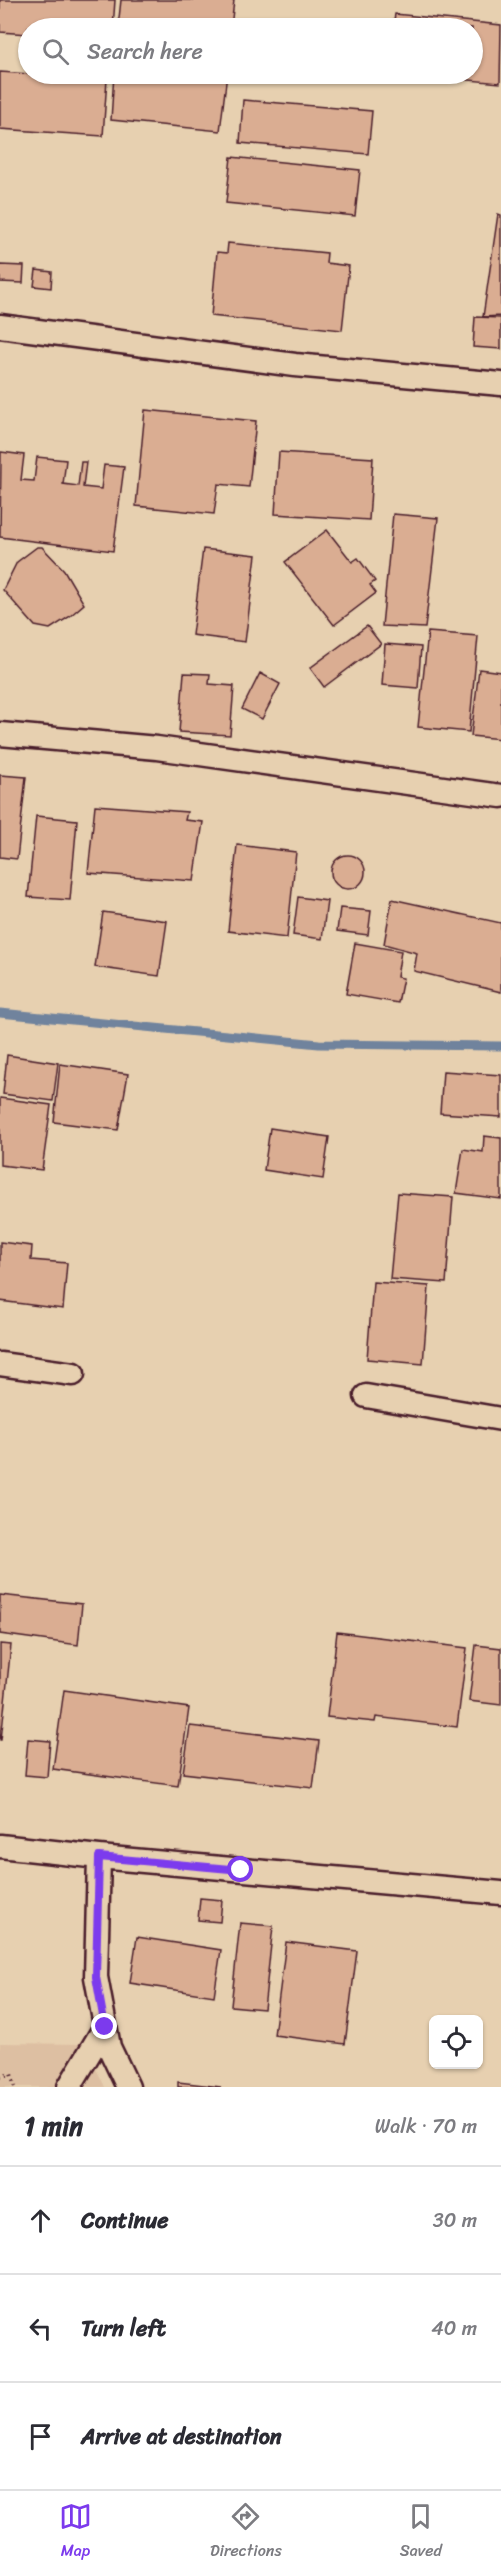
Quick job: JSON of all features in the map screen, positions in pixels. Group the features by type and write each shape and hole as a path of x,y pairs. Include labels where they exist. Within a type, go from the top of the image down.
{"street":[{"path":"0,326 295,365 501,384"},
{"path":"0,734 157,748 501,796"},
{"path":"0,1364 72,1374"},
{"path":"366,1396 501,1419"},
{"path":"0,1845 99,1857 501,1893"},
{"path":"99,1857 96,1977 109,2047 128,2087"},
{"path":"69,2087 105,2027"}],"path":[{"path":"0,2078 10,2074 15,2087"}],"shaded area":[{"path":"0,2043 84,2044 105,2087 0,2087"}],"building":[{"path":"0,0 115,0 114,18 18,18 18,33 0,32"},
{"path":"121,0 234,0 232,18 119,18"},
{"path":"395,14 434,18 394,18"},
{"path":"483,23 501,25 500,83 483,81"},
{"path":"0,72 18,73 18,84 107,84 103,136 0,129"},
{"path":"113,84 226,84 220,131 111,120"},
{"path":"243,100 372,111 368,154 240,143"},
{"path":"231,157 360,170 355,216 226,203"},
{"path":"498,214 501,215 501,316 483,317"},
{"path":"228,243 327,253 326,263 349,266 342,330 211,316 217,252 227,253"},
{"path":"0,265 24,266 23,283 0,282"},
{"path":"36,270 52,272 51,288 34,286"},
{"path":"475,317 501,318 501,349 473,347"},
{"path":"145,410 256,421 249,487 218,484 214,514 136,506"},
{"path":"1,452 24,455 21,480 34,481 37,457 66,460 63,484 78,486 81,462 86,462 83,487 101,489 104,465 124,467 113,551 0,537"},
{"path":"279,452 373,458 369,520 275,514"},
{"path":"393,514 438,518 425,628 382,626"},
{"path":"327,530 352,562 358,558 375,581 370,585 376,593 334,625 285,562"},
{"path":"37,547 42,547 64,570 84,604 50,629 35,626 3,590 17,562"},
{"path":"203,549 256,555 245,642 192,635"},
{"path":"367,626 381,644 324,687 310,668"},
{"path":"428,632 478,636 469,732 418,727"},
{"path":"385,644 421,647 418,688 382,685"},
{"path":"479,669 501,672 501,739 471,736"},
{"path":"184,673 210,674 209,684 234,686 230,735 179,732"},
{"path":"260,673 280,684 262,719 242,709"},
{"path":"0,775 26,777 17,859 0,857"},
{"path":"95,805 187,812 185,820 203,822 194,881 88,873"},
{"path":"36,816 77,820 70,900 28,897"},
{"path":"237,845 296,852 287,938 228,931"},
{"path":"348,855 360,860 365,872 360,884 348,889 336,884 331,872 336,860"},
{"path":"298,897 327,901 322,939 293,935"},
{"path":"392,899 501,923 501,992 414,971 417,953 384,944"},
{"path":"340,908 371,911 368,935 337,931"},
{"path":"103,912 167,921 159,976 95,967"},
{"path":"355,943 401,951 397,977 403,978 398,1003 346,994"},
{"path":"7,1055 58,1063 53,1101 3,1094"},
{"path":"60,1064 128,1074 118,1130 54,1122"},
{"path":"443,1071 501,1075 501,1117 440,1113"},
{"path":"0,1098 51,1105 42,1170 0,1165"},
{"path":"270,1128 329,1137 323,1179 264,1170"},
{"path":"484,1136 501,1138 501,1199 456,1193 463,1149 483,1152"},
{"path":"398,1193 453,1197 446,1283 390,1279"},
{"path":"0,1242 32,1246 31,1260 67,1263 63,1309 0,1301"},
{"path":"373,1282 429,1286 423,1364 367,1359"},
{"path":"0,1595 82,1604 78,1645 0,1634"},
{"path":"337,1632 467,1648 457,1727 376,1717 375,1722 327,1717"},
{"path":"0,1644 11,1645 1,1740 0,1740"},
{"path":"476,1645 501,1648 501,1705 469,1701"},
{"path":"64,1690 189,1708 178,1786 53,1769"},
{"path":"190,1726 319,1741 313,1788 183,1773"},
{"path":"28,1739 50,1741 47,1777 25,1775"},
{"path":"200,1898 222,1900 220,1922 198,1920"},
{"path":"240,1923 273,1926 264,2009 231,2006"},
{"path":"137,1937 221,1950 214,1996 130,1983"},
{"path":"286,1942 357,1951 345,2044 274,2035"},
{"path":"178,2082 221,2087 178,2087"}],"waterway":[{"path":"0,1013 319,1044 501,1046"}],"route":[{"path":"105,2027 96,1977 99,1857 241,1870"}]}
